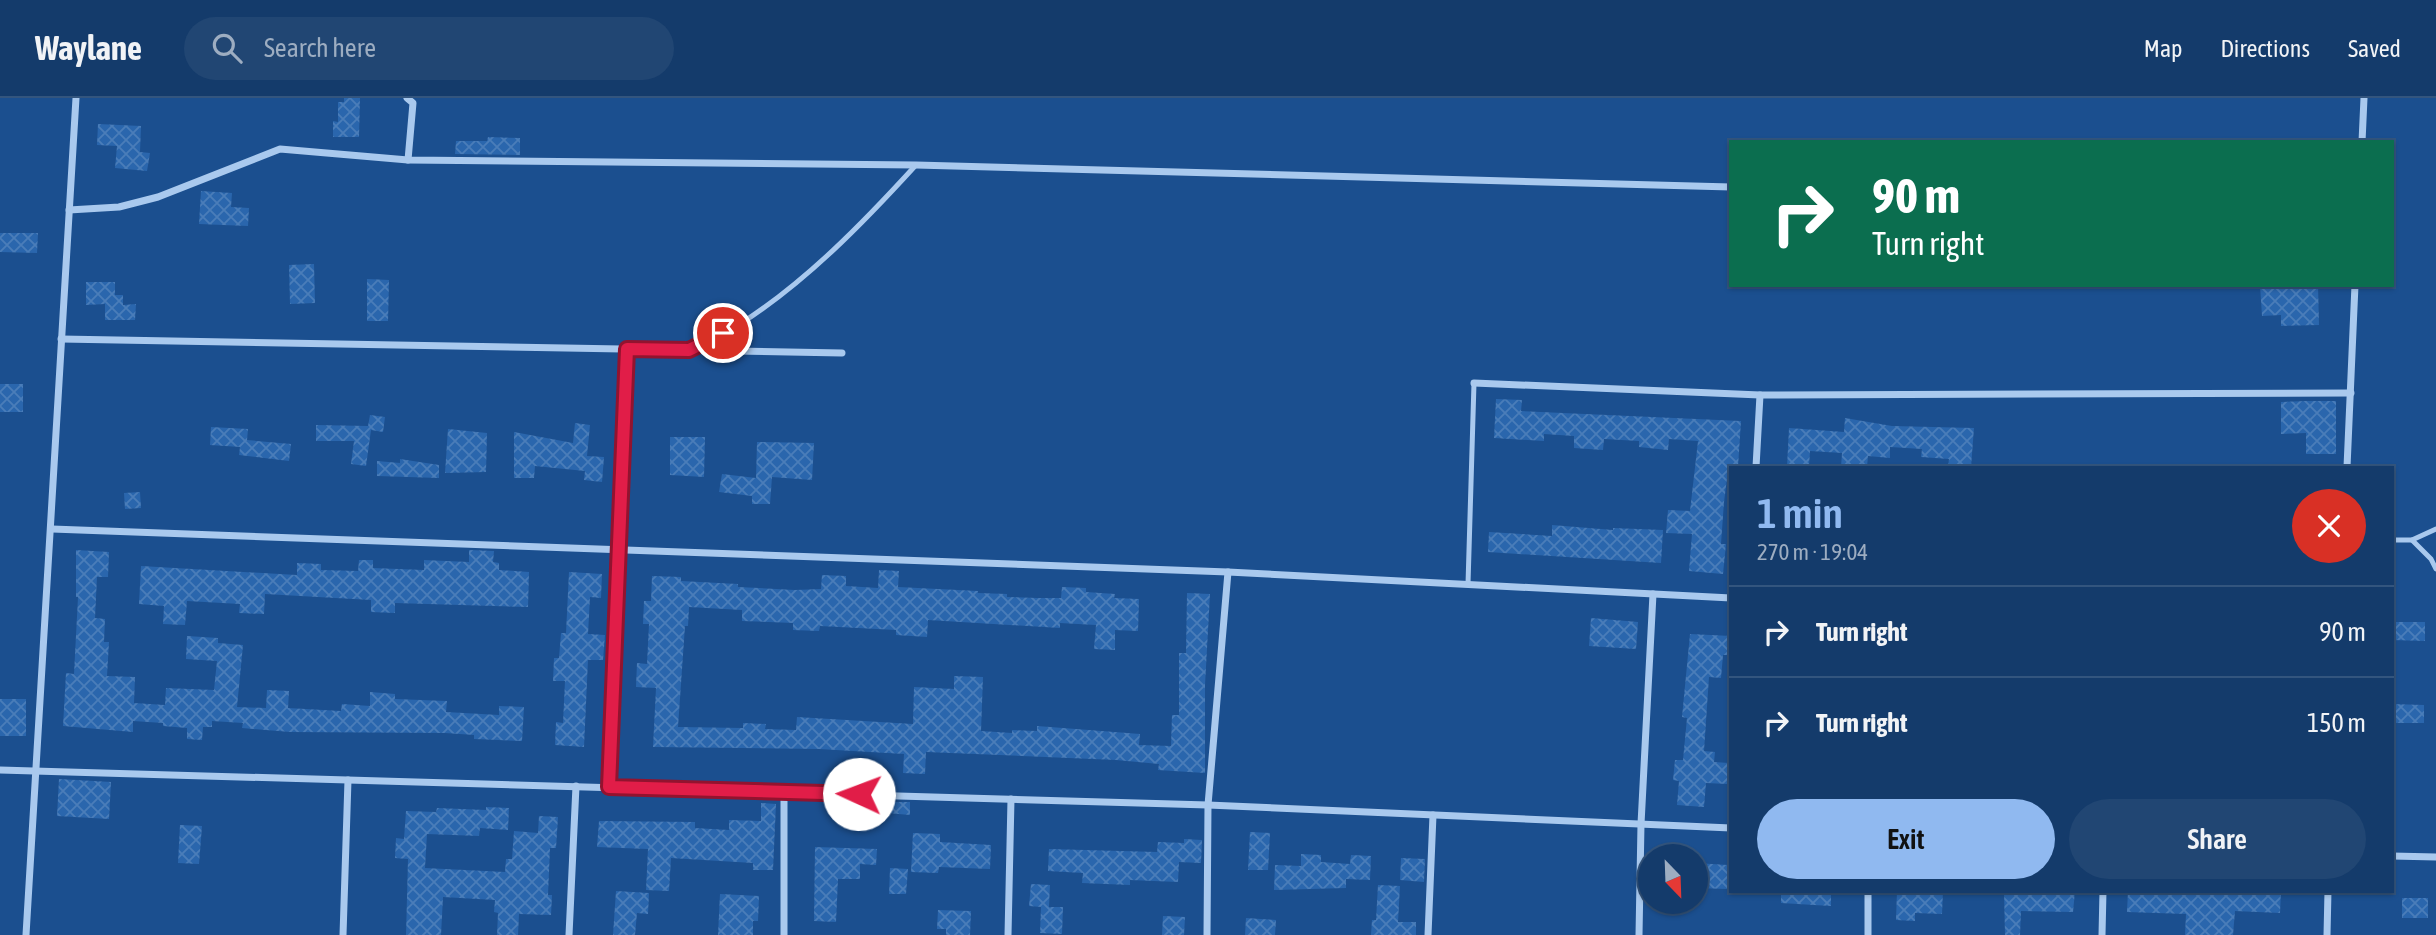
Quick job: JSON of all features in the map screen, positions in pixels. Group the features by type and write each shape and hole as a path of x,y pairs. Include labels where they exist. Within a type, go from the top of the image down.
{"street":[{"path":"26,935 34,771 52,529 75,98"},
{"path":"407,98 412,103 413,111 408,160"},
{"path":"2362,140 2364,98"},
{"path":"69,210 120,207 158,197 280,149 408,160 916,165 1729,187"},
{"path":"2347,466 2356,287"},
{"path":"61,339 842,353"},
{"path":"609,787 627,349"},
{"path":"1474,383 1760,395 2351,393"},
{"path":"1756,466 1760,395"},
{"path":"52,529 1228,572 1729,598"},
{"path":"1207,935 1208,805 1228,572"},
{"path":"1639,935 1641,824 1653,594"},
{"path":"0,770 1208,805 1729,828"},
{"path":"343,935 348,780"},
{"path":"569,935 576,786"},
{"path":"784,792 784,935"},
{"path":"1008,935 1011,799"},
{"path":"1428,935 1433,814"},
{"path":"2394,856 2436,857"},
{"path":"1868,893 1868,935"},
{"path":"2102,935 2103,893"},
{"path":"2327,935 2329,893"}],"lane":[{"path":"689,350 740,324 803,277 876,209 916,165"},
{"path":"1468,584 1474,383"},
{"path":"2394,540 2412,540 2436,529"},
{"path":"2412,540 2431,559 2436,569"}],"building":[{"path":"344,98 360,98 359,137 333,137 333,121 338,122 338,102 344,102"},
{"path":"98,124 141,126 140,152 150,153 147,171 115,168 117,146 97,145"},
{"path":"488,137 520,138 520,155 455,154 456,141 487,141"},
{"path":"201,191 232,193 231,207 249,208 248,226 199,224"},
{"path":"0,233 38,233 37,253 0,252"},
{"path":"314,264 315,303 290,304 289,265"},
{"path":"367,279 389,280 388,321 367,321"},
{"path":"86,282 115,282 115,295 123,295 123,305 136,304 135,320 105,320 105,304 86,305"},
{"path":"2260,287 2318,287 2319,325 2281,326 2281,315 2262,316"},
{"path":"0,384 23,384 23,412 0,412"},
{"path":"1496,399 1522,400 1521,411 1741,421 1738,466 1729,466 1724,502 1721,544 1726,544 1723,574 1689,571 1692,534 1666,533 1668,510 1690,511 1698,441 1669,439 1668,450 1639,447 1639,441 1604,439 1603,450 1574,448 1574,436 1544,434 1544,441 1494,438"},
{"path":"2336,401 2336,454 2306,454 2306,433 2281,434 2281,402"},
{"path":"370,415 385,417 383,432 371,430 366,466 351,464 354,441 316,441 316,425 368,426"},
{"path":"1845,418 1892,426 1974,428 1971,466 1948,466 1949,459 1921,457 1922,449 1890,447 1890,458 1868,456 1867,466 1841,466 1842,453 1810,451 1809,466 1787,466 1789,428 1844,432"},
{"path":"575,423 590,425 587,456 604,457 602,482 584,480 585,471 535,466 534,478 514,478 514,432 573,443"},
{"path":"211,427 248,429 247,440 291,444 289,461 239,455 240,447 210,445"},
{"path":"448,429 487,433 486,472 445,473"},
{"path":"670,437 705,437 704,477 670,475"},
{"path":"757,442 814,443 812,480 772,477 770,504 752,504 752,496 719,492 722,474 756,478"},
{"path":"400,459 439,465 439,478 377,476 377,461 400,463"},
{"path":"140,492 141,508 125,509 124,493"},
{"path":"1552,525 1613,530 1663,530 1661,563 1488,552 1489,532 1552,536"},
{"path":"76,550 109,552 108,577 97,577 95,618 105,619 104,642 109,642 107,676 135,677 134,703 165,705 166,688 214,690 217,661 186,659 187,636 218,638 218,643 243,645 237,707 266,708 267,690 289,691 288,708 341,711 342,704 370,706 370,692 395,694 395,699 447,701 446,712 499,715 499,706 524,707 522,741 474,739 474,735 445,733 290,732 242,728 243,723 212,721 212,727 203,727 202,740 187,739 187,728 163,726 163,723 133,721 133,732 63,726 66,673 74,674 78,597"},
{"path":"469,550 494,551 493,562 499,563 499,570 529,572 528,607 395,603 395,613 371,612 371,600 265,594 264,614 239,613 240,604 187,601 185,625 163,624 164,606 139,604 141,566 297,575 297,563 321,564 321,570 358,571 359,560 373,560 373,568 424,570 424,560 469,562"},
{"path":"879,570 899,571 898,587 978,591 1007,594 1007,597 1037,598 1061,598 1062,587 1086,588 1086,592 1115,594 1114,598 1139,599 1138,631 1115,630 1115,650 1094,649 1096,625 1060,623 1060,628 928,620 927,637 896,635 896,630 820,626 819,631 793,630 793,623 742,621 742,610 689,607 688,626 685,626 678,727 743,728 743,723 766,724 765,729 796,730 797,717 913,724 914,687 954,689 954,676 983,677 981,731 1037,731 1037,726 1140,734 1139,745 1171,746 1172,715 1179,715 1179,653 1186,653 1187,593 1210,594 1205,685 1205,773 1158,770 1159,764 1116,760 926,752 925,774 903,773 904,754 819,749 653,747 656,688 636,687 637,663 647,664 649,624 643,624 644,601 651,601 652,576 681,577 681,581 738,584 738,587 795,590 821,589 822,575 846,576 846,586 878,588"},
{"path":"569,572 602,574 601,598 590,597 588,634 605,635 603,660 588,660 584,747 555,745 556,722 563,723 565,681 553,681 554,658 559,658 561,633 566,633"},
{"path":"1591,618 1638,622 1636,649 1589,646"},
{"path":"2394,622 2425,622 2425,641 2394,640"},
{"path":"1690,634 1729,636 1729,655 1723,655 1721,678 1709,677 1704,751 1715,752 1714,762 1729,763 1727,784 1706,783 1704,807 1677,805 1679,781 1673,780 1675,760 1683,760 1687,718 1682,717"},
{"path":"0,699 26,699 26,736 0,736"},
{"path":"2394,704 2424,705 2424,723 2394,723"},
{"path":"59,779 111,782 109,819 57,816"},
{"path":"888,802 910,802 910,815 887,813"},
{"path":"761,803 776,804 773,870 753,870 753,863 671,858 669,891 646,890 648,849 597,847 599,821 695,822 695,828 729,830 729,820 761,821"},
{"path":"486,807 509,808 508,830 480,828 479,836 427,834 425,868 505,872 506,859 512,859 514,831 538,833 539,816 558,817 556,848 550,848 548,895 552,895 551,915 519,914 518,935 497,935 498,913 494,912 495,900 443,897 441,935 406,935 408,859 395,858 396,838 404,839 406,811 436,812 437,808 486,810"},
{"path":"180,825 202,826 199,864 178,863"},
{"path":"1250,832 1270,833 1268,870 1248,870"},
{"path":"913,833 940,834 940,842 991,845 990,869 939,867 938,873 911,872"},
{"path":"1184,839 1202,840 1201,863 1179,862 1178,882 1130,880 1130,885 1082,883 1083,873 1048,871 1049,849 1157,852 1158,842 1184,843"},
{"path":"815,847 877,849 876,865 860,864 860,879 838,879 836,922 814,921"},
{"path":"1301,854 1321,855 1321,862 1350,864 1351,855 1371,856 1370,880 1346,879 1346,888 1274,890 1275,865 1301,866"},
{"path":"1401,858 1425,859 1424,882 1400,880"},
{"path":"1708,864 1728,865 1727,889 1708,888"},
{"path":"890,868 908,869 906,894 889,894"},
{"path":"1031,884 1050,885 1049,907 1063,907 1062,934 1040,933 1041,907 1029,906"},
{"path":"1378,885 1400,886 1398,922 1416,922 1416,935 1371,935 1372,920 1376,920"},
{"path":"616,891 649,893 648,914 637,913 635,935 613,935"},
{"path":"1781,893 1831,893 1831,906 1781,903"},
{"path":"1897,893 1943,893 1942,914 1915,913 1915,921 1896,920"},
{"path":"2004,893 2075,893 2073,912 2021,911 2020,935 2005,935"},
{"path":"2128,893 2281,893 2280,913 2235,911 2233,935 2185,935 2186,914 2127,912"},
{"path":"720,894 759,896 758,921 753,921 753,935 718,935"},
{"path":"2402,898 2428,898 2428,918 2402,918"},
{"path":"938,910 971,911 970,935 946,935 946,929 937,929"},
{"path":"1163,916 1185,917 1184,935 1162,935"},
{"path":"1246,918 1276,920 1275,935 1245,935"}],"route":[{"path":"723,333 689,350 627,349 609,787 859,794"}]}
